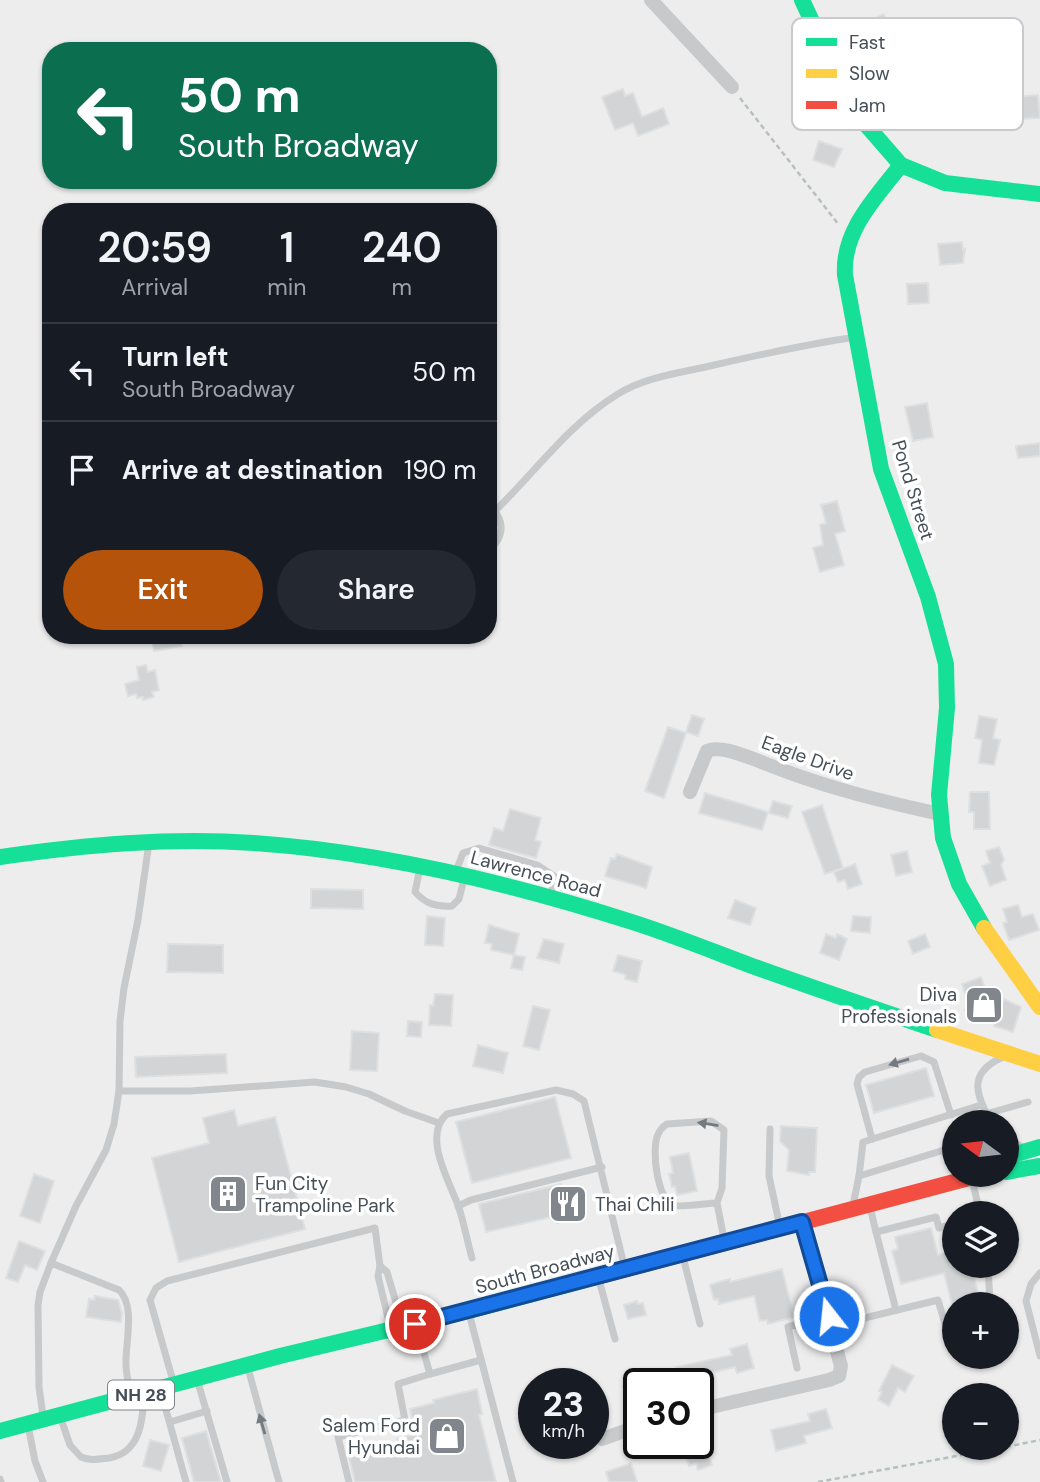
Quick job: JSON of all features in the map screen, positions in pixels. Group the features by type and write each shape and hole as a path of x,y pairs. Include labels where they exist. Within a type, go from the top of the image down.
{"street":[{"path":"650,0 732,87"},
{"path":"802,0 810,18"},
{"path":"871,130 901,165 945,183 1040,194"},
{"name":"Pond Street","path":"901,165 858,219 844,262 880,464 901,531 932,606 941,636 947,698 939,792 946,848 953,869 984,927 1040,1007"},
{"name":"Eagle Drive","path":"690,792 707,751 713,748 745,756 859,797 940,814"},
{"name":"Lawrence Road","path":"0,857 66,848 203,841 288,846 420,867 632,922 1040,1064"},
{"path":"1019,1170 1040,1166"},
{"name":"South Broadway","path":"0,1431 247,1365 725,1244 942,1185"},
{"path":"714,1406 839,1376 841,1366 802,1222"}],"lane":[{"path":"497,504 583,421 631,387 672,374 810,344 857,337"},
{"path":"497,516 502,529 497,542"},
{"path":"43,1482 35,1461 38,1305 51,1263 76,1206 106,1150 114,1124 119,1091 120,1021 124,988 138,920 149,842"},
{"path":"420,867 415,892 424,901 438,906 452,906 458,899 463,853 479,848 537,865 554,877 550,899"},
{"path":"984,1110 977,1092 978,1082 990,1064 1008,1054"},
{"path":"872,1139 857,1084 859,1077 865,1072 921,1056 928,1058 934,1062 945,1110"},
{"path":"119,1091 190,1091 315,1082 369,1094 439,1123"},
{"path":"472,1258 458,1206 442,1164 436,1138 439,1123 447,1114 548,1091 573,1094 584,1101 625,1269"},
{"path":"1008,1110 1028,1102"},
{"path":"969,1110 981,1105"},
{"path":"717,1203 678,1207 666,1201 662,1193 655,1152 657,1138 667,1124 711,1121 724,1130 726,1137 722,1188 717,1203 725,1244"},
{"path":"896,1310 876,1233 861,1206 859,1176 863,1142 883,1140 942,1121"},
{"path":"770,1129 769,1176 780,1228"},
{"path":"859,1176 890,1163 942,1148"},
{"path":"458,1206 471,1200 602,1167"},
{"path":"876,1233 936,1217 939,1228 942,1227"},
{"path":"60,1415 71,1445 81,1457 98,1460 125,1453 136,1440 152,1391 150,1300 156,1288 167,1281 375,1228 380,1266 378,1276 430,1374"},
{"path":"682,1254 700,1324"},
{"path":"51,1263 119,1290 125,1296 126,1365 152,1391 170,1422 186,1482"},
{"path":"380,1266 387,1272 403,1327"},
{"path":"1040,1273 1031,1284 1026,1301 1040,1356"},
{"path":"598,1276 615,1339"},
{"path":"797,1368 788,1327 896,1310 938,1300 942,1314"},
{"path":"468,1311 513,1482"},
{"path":"349,1482 338,1437 405,1420 398,1384 481,1360"},
{"path":"247,1365 279,1482"},
{"path":"197,1379 227,1482"},
{"path":"170,1422 207,1411"}],"path":[{"path":"732,87 850,239"},
{"path":"1019,1444 1040,1440"},
{"path":"818,1482 942,1459"}],"building":[{"path":"623,89 625,96 633,93 642,117 663,108 669,124 638,136 633,123 615,130 602,97"},
{"path":"1038,95 1040,118 1023,119 1023,96"},
{"path":"819,141 842,149 834,167 813,160"},
{"path":"962,242 963,250 965,249 963,263 940,265 938,244"},
{"path":"928,283 929,303 908,304 907,284"},
{"path":"927,403 933,437 913,441 905,407"},
{"path":"1040,443 1040,456 1018,458 1016,446"},
{"path":"837,501 845,531 835,534 844,565 820,572 813,548 823,545 820,525 826,523 821,505"},
{"path":"153,644 182,644 182,646 154,651"},
{"path":"146,665 148,672 155,670 159,690 152,692 154,697 143,700 143,697 137,698 136,694 128,696 125,684 139,680 137,667"},
{"path":"692,715 704,719 698,736 686,732"},
{"path":"979,716 997,719 993,738 1000,740 994,765 979,763 982,740 975,738"},
{"path":"668,727 686,733 664,798 645,791"},
{"path":"970,792 989,792 990,829 974,829 974,812 969,812"},
{"path":"705,793 768,812 762,830 699,813"},
{"path":"773,801 792,806 788,818 769,813"},
{"path":"822,805 843,868 825,874 802,812"},
{"path":"510,809 541,818 535,840 541,842 536,858 489,845 494,828 503,831"},
{"path":"999,847 1004,860 1001,865 1006,880 990,886 982,866 990,863 986,851"},
{"path":"907,851 912,872 896,876 891,855"},
{"path":"617,854 652,867 646,888 605,876 611,858 615,859"},
{"path":"855,864 862,884 848,889 845,880 838,882 834,872"},
{"path":"311,889 363,890 363,909 311,908"},
{"path":"735,900 756,908 750,925 728,918"},
{"path":"1018,905 1022,917 1033,914 1039,930 1009,940 1003,923 1007,922 1003,909"},
{"path":"427,916 445,918 443,946 425,945"},
{"path":"853,916 871,917 870,933 851,931"},
{"path":"489,925 519,934 514,955 491,950 492,944 485,943"},
{"path":"826,934 836,938 837,934 847,939 839,960 820,953"},
{"path":"925,934 930,947 913,954 908,941"},
{"path":"544,939 564,944 559,963 537,958"},
{"path":"168,944 223,945 223,973 167,972"},
{"path":"514,955 525,957 522,970 511,968"},
{"path":"618,955 642,961 637,982 625,979 626,975 613,971"},
{"path":"981,977 996,1020 965,1010 968,1002 962,984"},
{"path":"435,994 453,995 451,1026 429,1025 430,1005 433,1006"},
{"path":"1004,999 1021,1007 1013,1032 994,1026"},
{"path":"533,1006 550,1010 539,1050 523,1046"},
{"path":"408,1021 422,1022 421,1037 407,1036"},
{"path":"352,1031 379,1033 377,1071 350,1070"},
{"path":"478,1045 508,1053 503,1073 473,1066"},
{"path":"226,1054 227,1073 136,1077 135,1057"},
{"path":"926,1068 934,1096 874,1113 866,1085"},
{"path":"555,1097 571,1158 472,1183 456,1122"},
{"name":"Fun City Trampoline Park","path":"234,1110 238,1126 275,1117 305,1229 179,1262 152,1158 209,1143 203,1118"},
{"path":"781,1126 817,1128 815,1172 809,1172 809,1175 787,1171 789,1150 780,1141"},
{"path":"689,1153 697,1191 677,1195 669,1174 673,1173 670,1157"},
{"path":"34,1174 54,1181 40,1223 20,1216"},
{"path":"561,1184 563,1192 580,1189 586,1216 557,1223 556,1216 486,1232 479,1204"},
{"path":"931,1228 938,1255 942,1254 942,1274 901,1284 892,1251 898,1249 895,1237"},
{"path":"19,1241 45,1251 37,1270 25,1265 18,1282 6,1278"},
{"path":"782,1269 794,1317 768,1324 767,1320 760,1321 754,1296 719,1304 718,1299 714,1300 710,1285"},
{"path":"945,1278 974,1278 978,1292 949,1292"},
{"path":"95,1296 118,1300 122,1313 121,1322 86,1317 89,1299 94,1300"},
{"path":"637,1301 638,1304 643,1303 646,1315 628,1319 624,1305"},
{"path":"747,1344 754,1368 737,1373 735,1367 714,1372 714,1368 676,1368 732,1355 730,1349"},
{"path":"892,1365 914,1376 905,1392 898,1388 889,1406 878,1400 882,1392 879,1391"},
{"name":"Salem Ford Hyundai","path":"477,1389 482,1414 479,1415 496,1482 355,1482 349,1457 399,1445 397,1439 416,1434 410,1409"},
{"path":"826,1409 832,1428 804,1436 806,1443 776,1451 771,1430 810,1421 808,1414"},
{"path":"206,1431 221,1482 194,1482 182,1438"},
{"path":"150,1440 169,1445 161,1471 143,1466"},
{"path":"687,1459 710,1459 712,1465 698,1470 696,1464 689,1466"},
{"path":"631,1463 637,1482 609,1482 606,1472"}],"traffic: fast":[{"path":"802,0 810,18"},
{"path":"871,130 901,165 945,183 1040,194"},
{"path":"901,165 855,229 849,244 845,275 881,469 928,597 946,664 947,708 939,795 943,838 959,884 984,928"},
{"path":"0,857 95,846 222,841 302,847 398,862 493,882 632,922 937,1030"},
{"path":"1019,1153 1040,1147"},
{"path":"1019,1170 1040,1166"},
{"path":"0,1431 280,1356 600,1276"}],"traffic: slow":[{"path":"984,928 1040,1007"},
{"path":"937,1030 1040,1064"}],"traffic: jam":[{"path":"600,1276 942,1185"}],"place":[{"name":"Diva Professionals","path":"984,1005"},
{"name":"Fun City Trampoline Park","path":"228,1194"},
{"name":"Thai Chili","path":"568,1204"},
{"name":"Salem Ford Hyundai","path":"447,1436"}],"route":[{"path":"415,1324 802,1222 829,1316"}]}
